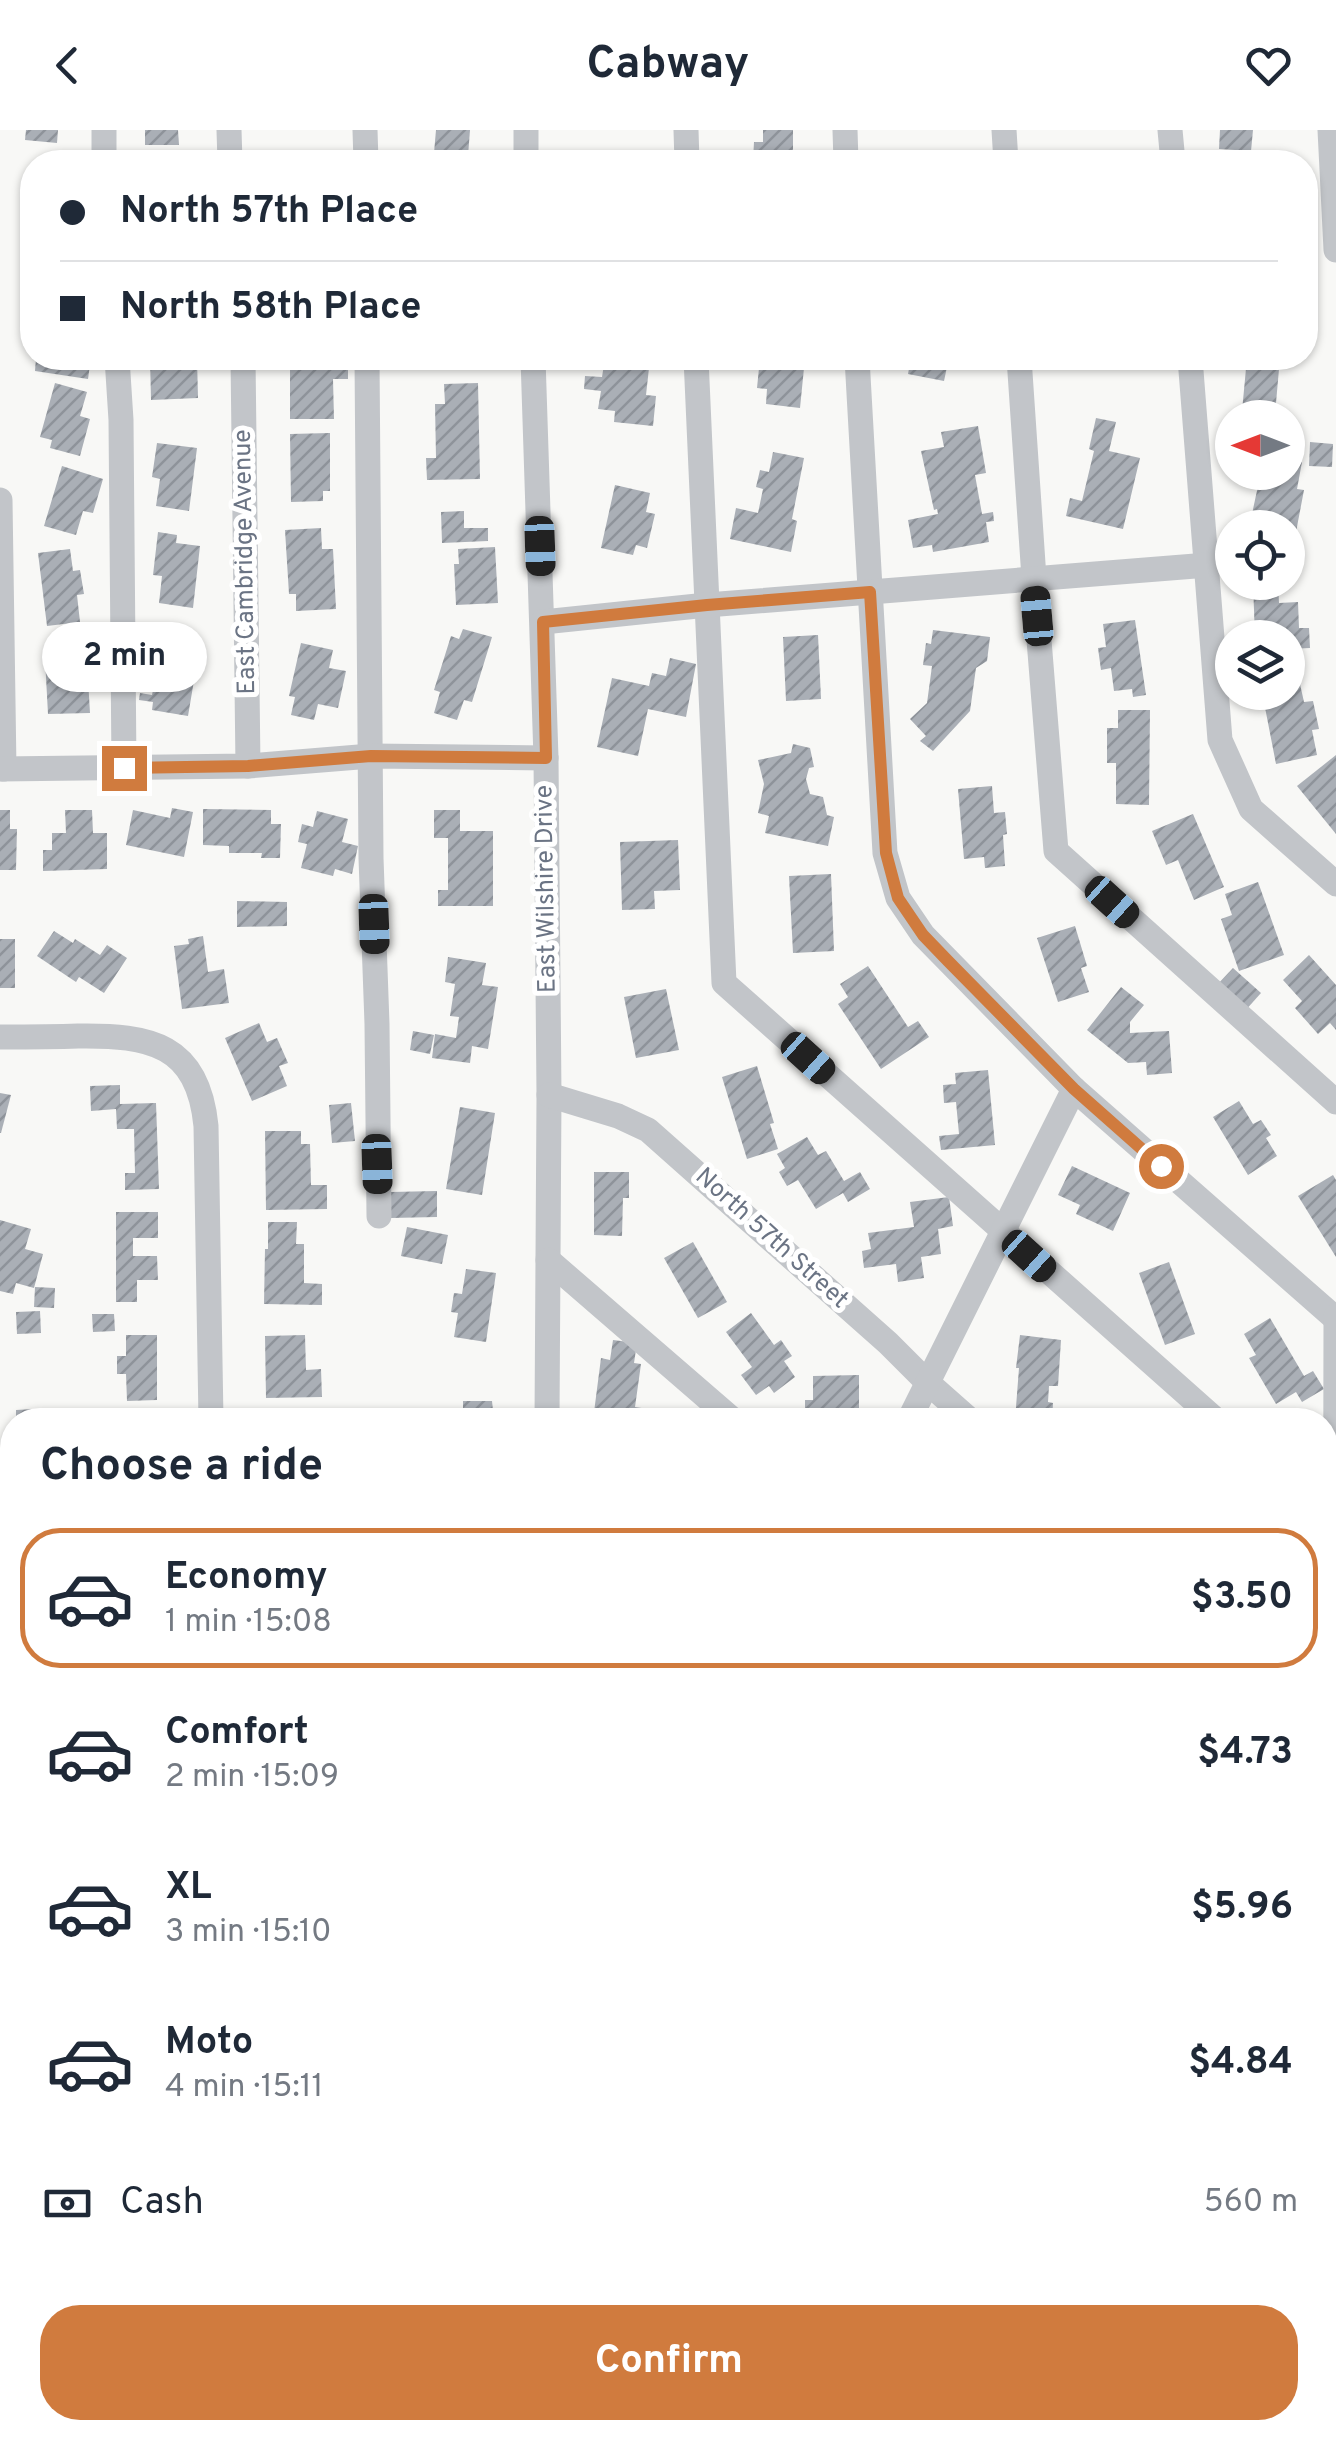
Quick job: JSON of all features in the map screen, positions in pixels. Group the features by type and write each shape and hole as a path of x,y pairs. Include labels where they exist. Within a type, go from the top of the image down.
{"street":[{"path":"1330,130 1336,250"},
{"path":"118,370 122,420 124,768"},
{"name":"East Cambridge Avenue","path":"243,370 248,766"},
{"path":"368,370 378,1216"},
{"name":"East Wilshire Drive","path":"533,370 546,758 547,1408"},
{"path":"697,370 724,983 1202,1408"},
{"path":"858,370 886,853 898,898 923,935 1074,1089 1336,1318 1336,1408"},
{"path":"1020,370 1056,851 1336,1102"},
{"path":"1191,370 1220,740 1251,809 1336,884"},
{"path":"0,500 2,769 248,766 371,756 546,758"},
{"path":"543,622 1208,564"},
{"path":"0,1037 140,1039 176,1056 192,1075 204,1105 206,1126 210,1408"},
{"path":"915,1408 1074,1089"},
{"name":"North 57th Street","path":"549,1095 618,1116 648,1130 956,1408"},
{"path":"548,1260 720,1408"},
{"path":"704,1394 704,1408"}],"building":[{"path":"26,130 58,130 57,143 25,140"},
{"path":"145,130 178,130 179,145 145,145"},
{"path":"436,130 470,130 468,150 434,150"},
{"path":"763,130 793,130 793,150 754,150 754,142 763,142"},
{"path":"1220,130 1253,130 1251,150 1219,149"},
{"path":"35,370 89,370 88,379"},
{"path":"150,370 197,370 198,398 151,400"},
{"path":"290,370 348,370 348,379 333,379 334,419 290,419"},
{"path":"603,370 649,370 646,395 656,396 653,426 614,422 615,411 598,409 601,391 584,389 585,376 602,377"},
{"path":"759,370 804,370 800,408 766,404 767,389 757,388"},
{"path":"909,370 946,370 944,381 908,374"},
{"path":"1246,370 1279,370 1276,400 1243,400"},
{"path":"55,383 87,392 80,416 90,419 80,456 50,448 52,440 40,437"},
{"path":"478,383 480,479 427,480 426,458 436,458 435,404 445,404 444,384"},
{"path":"1096,418 1116,422 1109,451 1140,458 1123,529 1066,516 1070,498 1082,501 1094,451 1089,449"},
{"path":"978,426 986,473 975,475 982,514 993,512 994,521 986,522 989,542 933,552 932,545 913,548 908,520 938,514 921,451 944,447 941,432"},
{"path":"330,433 330,491 323,491 323,501 291,502 290,434"},
{"path":"1310,442 1333,444 1332,467 1309,466"},
{"path":"157,443 197,448 189,511 156,506 160,479 152,477"},
{"path":"773,452 804,458 792,519 797,521 791,552 730,539 736,508 758,513 763,489 756,487 760,470 769,472"},
{"path":"62,466 103,479 93,513 83,511 76,535 44,526"},
{"path":"615,485 650,493 646,512 655,514 647,548 636,545 633,555 601,548"},
{"path":"1257,490 1304,490 1300,510 1253,510"},
{"path":"464,511 464,528 488,528 488,541 442,543 441,512"},
{"path":"321,528 322,549 333,549 336,609 296,611 296,594 289,594 285,530"},
{"path":"158,532 177,535 176,543 200,546 193,608 159,603 162,576 153,575"},
{"path":"495,547 498,603 456,605 454,564 459,564 458,549"},
{"path":"70,549 73,571 80,570 84,594 77,595 80,622 47,626 38,553"},
{"path":"1254,600 1298,602 1299,620 1254,620"},
{"path":"1135,620 1146,695 1133,697 1132,689 1114,691 1111,668 1101,670 1098,648 1106,647 1103,624"},
{"path":"1305,628 1309,628 1310,648 1305,648"},
{"path":"463,629 492,637 472,702 464,700 457,720 434,713 440,692 434,690 451,636 459,639"},
{"path":"933,630 990,637 987,661 976,668 970,711 933,751 920,741 926,736 910,719 927,703 932,666 923,665 926,643 931,644"},
{"path":"818,635 821,699 786,701 783,637"},
{"path":"170,640 200,645 188,716 152,710 153,702 139,700 140,693 152,695 160,653 168,654"},
{"path":"301,643 333,650 329,668 346,671 338,708 318,704 314,720 291,715 295,697 289,696"},
{"path":"77,657 78,680 88,679 90,713 48,714 45,659"},
{"path":"670,658 696,664 686,717 648,709 638,756 597,747 612,678 649,686 652,673 666,676"},
{"path":"1313,701 1319,729 1312,730 1317,755 1276,764 1266,710 1305,710 1305,702"},
{"path":"1118,710 1150,710 1149,805 1116,804 1116,763 1107,763 1107,728 1118,728"},
{"path":"793,744 810,748 814,767 809,768 806,779 810,794 823,797 827,815 834,817 828,846 765,833 769,816 758,813 764,784 758,760 791,753"},
{"path":"1336,755 1336,834 1297,786"},
{"path":"992,786 994,813 1005,812 1005,866 985,868 984,857 964,859 958,789"},
{"path":"172,808 193,812 184,857 126,845 133,810 170,818"},
{"path":"203,809 271,810 271,824 281,824 280,858 261,858 262,853 229,853 229,846 203,845"},
{"path":"0,810 10,810 10,829 17,829 16,870 0,870"},
{"path":"65,810 92,810 93,833 107,833 107,869 43,871 43,850 52,850 52,833 66,833"},
{"path":"434,810 460,810 460,831 493,831 493,906 438,906 438,890 448,890 448,838 434,838"},
{"path":"317,811 348,819 342,842 358,846 352,874 335,869 333,876 301,868 307,844 298,842 302,824 313,827"},
{"path":"1193,814 1224,887 1194,900 1178,860 1166,865 1152,831"},
{"path":"678,840 680,890 654,891 655,909 622,910 620,842"},
{"path":"831,874 834,951 793,953 789,876"},
{"path":"1258,882 1284,955 1239,971 1221,919 1232,915 1225,894"},
{"path":"237,901 287,902 287,926 237,927"},
{"path":"1075,926 1087,966 1081,968 1089,992 1058,1002 1037,938"},
{"path":"54,931 100,955 107,945 127,958 104,993 79,977 76,982 37,956"},
{"path":"203,936 208,972 224,969 229,1003 182,1009 174,946"},
{"path":"0,939 15,939 15,988 0,988"},
{"path":"1309,955 1336,985 1336,1030 1330,1023 1318,1034 1295,1008 1302,1001 1283,980"},
{"path":"448,957 486,963 482,985 498,987 488,1049 472,1046 470,1063 432,1058 435,1034 456,1038 459,1017 450,1016 455,984 445,982"},
{"path":"868,966 908,1027 918,1021 929,1037 881,1069 838,1004 848,997 840,984"},
{"path":"1233,968 1261,993 1244,1012 1216,986"},
{"path":"1121,987 1144,1005 1130,1022 1130,1033 1169,1031 1172,1073 1147,1075 1146,1062 1128,1063 1087,1030"},
{"path":"666,989 679,1050 636,1058 624,997"},
{"path":"259,1023 267,1042 277,1038 288,1063 279,1066 287,1086 252,1101 225,1038"},
{"path":"413,1031 434,1035 430,1054 410,1050"},
{"path":"757,1066 778,1149 747,1159 722,1077"},
{"path":"988,1070 995,1145 941,1150 939,1136 959,1134 956,1102 944,1103 943,1085 956,1084 955,1073"},
{"path":"120,1085 120,1104 156,1103 159,1189 125,1190 125,1173 135,1173 134,1129 117,1129 116,1109 91,1111 90,1086"},
{"path":"0,1093 11,1095 1,1133 0,1133"},
{"path":"1239,1101 1253,1124 1261,1120 1271,1135 1266,1138 1277,1156 1248,1175 1213,1117"},
{"path":"351,1103 355,1141 332,1143 329,1105"},
{"path":"460,1107 495,1113 482,1195 446,1189"},
{"path":"265,1131 301,1131 301,1144 310,1144 311,1185 327,1185 327,1209 266,1210"},
{"path":"807,1137 818,1155 826,1151 844,1181 860,1172 870,1189 848,1202 843,1193 816,1209 798,1180 787,1186 779,1172 785,1168 777,1154"},
{"path":"1072,1166 1130,1193 1113,1231 1076,1214 1080,1205 1058,1195"},
{"path":"594,1172 629,1172 629,1198 623,1198 622,1236 594,1235"},
{"path":"1333,1175 1336,1180 1336,1257 1298,1196"},
{"path":"437,1191 437,1217 391,1218 390,1192"},
{"path":"949,1197 953,1226 938,1229 941,1254 921,1257 924,1278 898,1282 896,1264 864,1268 862,1251 871,1249 868,1233 914,1227 910,1202"},
{"path":"116,1212 158,1212 158,1238 133,1238 133,1256 157,1256 158,1280 137,1280 137,1302 116,1302"},
{"path":"0,1220 31,1229 25,1249 43,1254 34,1288 16,1283 13,1294 0,1291"},
{"path":"268,1222 297,1222 296,1244 304,1244 304,1283 322,1284 322,1305 264,1304"},
{"path":"407,1227 448,1235 442,1264 401,1256"},
{"path":"693,1242 727,1302 698,1318 664,1258"},
{"path":"1169,1262 1195,1334 1165,1345 1139,1273"},
{"path":"466,1269 496,1273 486,1342 454,1337 458,1313 451,1312 454,1293 462,1294"},
{"path":"35,1287 55,1288 54,1308 34,1307"},
{"path":"40,1311 41,1333 17,1334 16,1312"},
{"path":"751,1313 774,1345 781,1340 792,1356 784,1361 795,1377 774,1393 769,1386 756,1395 741,1375 752,1367 726,1332"},
{"path":"92,1314 114,1314 115,1331 93,1332"},
{"path":"1270,1318 1304,1376 1313,1371 1324,1389 1302,1402 1296,1392 1276,1404 1249,1358 1256,1355 1244,1334"},
{"path":"126,1335 157,1335 157,1400 127,1401 126,1374 117,1374 117,1356 126,1356"},
{"path":"305,1335 306,1370 321,1369 322,1397 266,1398 265,1336"},
{"path":"1020,1335 1061,1340 1058,1386 1049,1386 1048,1402 1053,1403 1053,1408 1016,1408"},
{"path":"613,1340 637,1343 634,1363 641,1364 635,1407 642,1408 595,1408 601,1358 610,1360"},
{"path":"859,1375 859,1408 805,1408 805,1400 813,1400 813,1376"},
{"path":"463,1401 492,1401 493,1408 463,1408"}],"route":[{"path":"124,768 248,766 371,756 546,758 543,622 870,592 886,853 898,898 923,935 948,961 1074,1089 1161,1166"}]}
